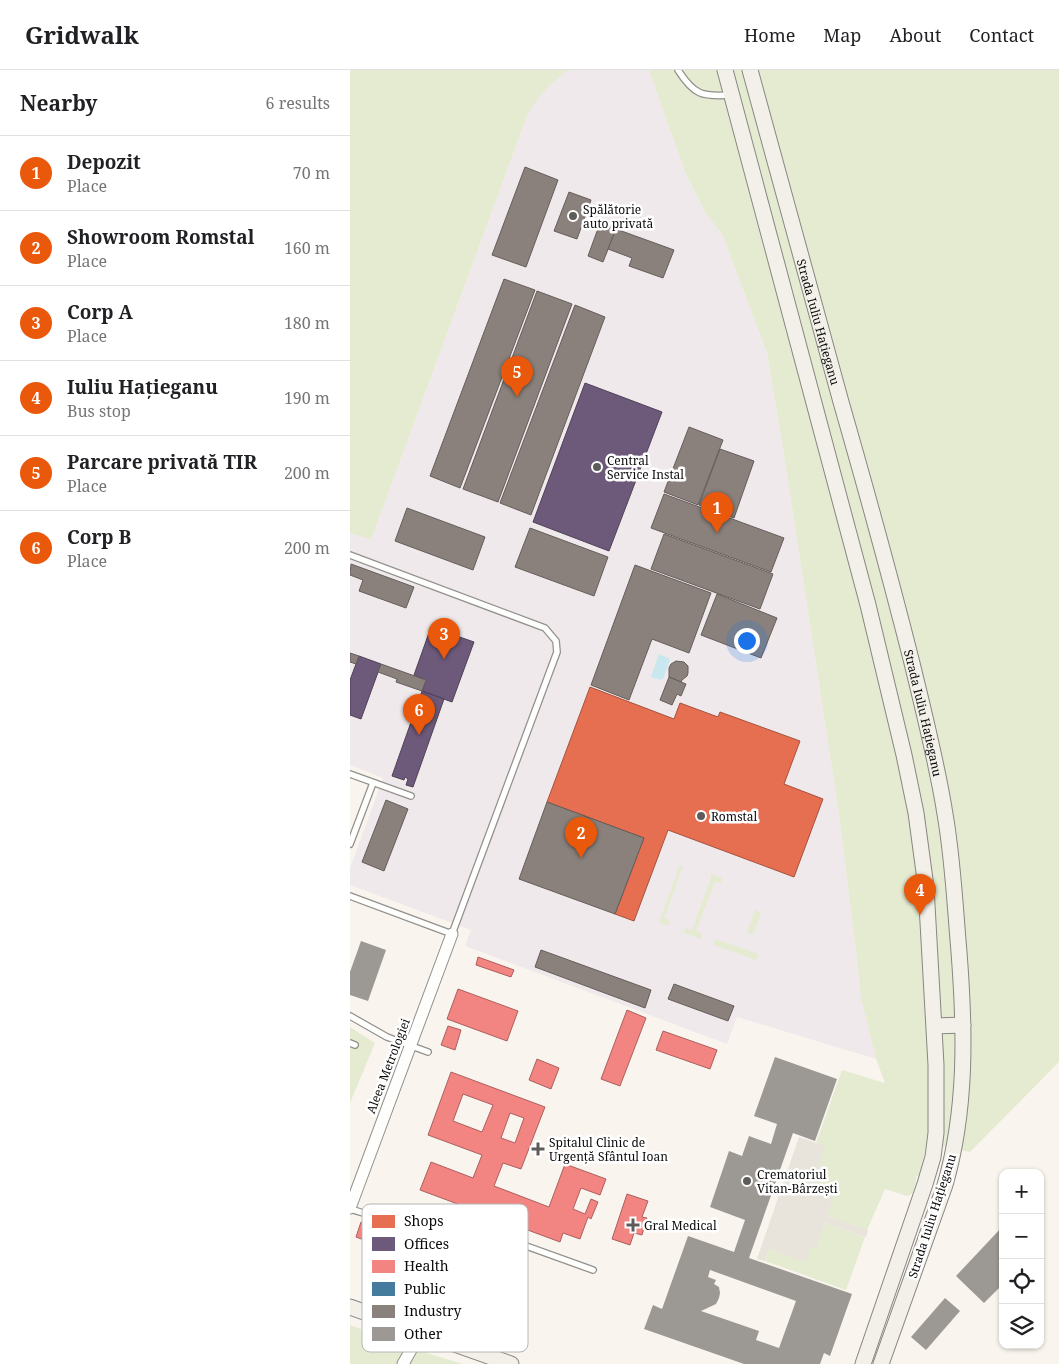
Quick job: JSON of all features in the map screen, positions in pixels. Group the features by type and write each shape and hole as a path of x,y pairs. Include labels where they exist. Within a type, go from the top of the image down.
{"main road":[{"name":"Strada Iuliu Hațieganu","path":"724,70 879,649 912,792 926,887 935,1026 937,1124 933,1157 863,1364"},
{"name":"Strada Iuliu Hațieganu","path":"750,70 920,694 941,789 954,881 963,1025 962,1086 958,1131 951,1164 935,1215 881,1364"},
{"path":"813,402 839,395"},
{"path":"935,1026 963,1025"},
{"path":"350,1307 362,1311"},
{"path":"477,1352 510,1364"}],"street":[{"name":"Aleea Metrologiei","path":"350,1208 452,934"},
{"path":"403,1364 410,1352"}],"lane":[{"path":"678,70 691,88 699,93 707,95 731,94"},
{"path":"350,555 545,628 556,641 557,652 452,934 350,896"},
{"path":"350,774 411,796"},
{"path":"350,844 373,782"},
{"path":"350,1016 387,1037 428,1052"},
{"path":"350,1208 362,1212"},
{"path":"528,1247 593,1270"}],"shaded area":[{"name":"Romstal","path":"569,70 649,70 685,172 705,212 723,236 767,353 839,814 861,998 876,1059 737,1017 727,1044 465,946 471,930 350,885 350,868 383,778 350,765 350,533 371,540 527,116 543,92 557,78"},
{"path":"799,1137 825,1146 818,1165 823,1167 818,1183 836,1189 827,1216 868,1230 866,1237 825,1223 816,1248 811,1246 806,1262 769,1249 765,1261 757,1259"}],"green space":[{"path":"350,70 569,70 545,90 527,116 371,540 350,533"},
{"path":"649,70 1059,70 1059,1062 970,1152 927,1143 919,1176 916,1176 913,1193 907,1196 885,1189 867,1230 827,1216 818,1183 823,1167 818,1165 824,1146 816,1143 842,1070 885,1083 876,1059 861,998 839,814 767,353 723,236 705,212 685,172"},
{"path":"680,865 683,866 664,918 670,921 668,926 659,922"},
{"path":"711,874 722,878 721,883 715,881 696,931 702,934 701,939 684,933 685,928 692,930"},
{"path":"755,910 761,913 753,935 747,932"},
{"path":"715,939 758,954 756,960 713,945"},
{"path":"350,1027 375,1043 350,1103"},
{"path":"825,1223 865,1237 846,1290 765,1261 769,1249 805,1261 811,1246 816,1247"},
{"path":"350,1325 362,1329 362,1352 425,1352 463,1364 350,1364"}],"water":[{"path":"659,654 670,659 661,680 651,677"}],"building: Shops":[{"name":"Romstal","path":"590,687 674,719 680,703 718,717 720,712 800,741 784,784 823,799 794,877 668,830 634,921 615,914 644,838 547,802"}],"building: Offices":[{"name":"Central Service Instal","path":"585,383 662,412 609,551 533,522"},
{"path":"431,627 474,642 452,702 422,691 426,680 414,675"},
{"path":"359,656 381,664 361,719 350,715 350,680"},
{"path":"422,691 444,699 413,787 406,785 408,779 405,777 404,780 392,776"}],"building: Health":[{"path":"478,957 514,970 511,977 476,965"},
{"path":"458,989 518,1011 507,1041 447,1019"},
{"path":"627,1010 646,1018 620,1086 601,1079"},
{"path":"448,1026 461,1030 455,1050 441,1045"},
{"path":"663,1031 717,1050 710,1069 656,1050"},
{"path":"537,1059 559,1068 551,1089 529,1080"},
{"path":"451,1072 545,1107 521,1169 503,1163 494,1186 549,1207 565,1164 606,1179 600,1195 581,1188 573,1209 585,1214 591,1199 598,1202 591,1219 588,1217 580,1239 563,1233 560,1242 528,1230 528,1204 458,1204 420,1190 431,1162 473,1178 482,1155 428,1135","holes":["463,1094 493,1105 482,1132 453,1121","510,1113 524,1118 515,1143 501,1138"]},
{"path":"627,1194 648,1201 642,1217 647,1218 642,1235 634,1233 630,1245 612,1239"},
{"path":"361,1222 362,1222 362,1239 356,1237"}],"building: Industry":[{"path":"525,167 558,180 526,267 492,255"},
{"name":"Spălătorie auto privată","path":"569,192 591,200 577,239 554,231"},
{"path":"600,223 616,229 603,262 588,256"},
{"path":"616,229 674,250 663,278 629,266 632,258 608,249"},
{"path":"504,279 535,290 460,488 430,476"},
{"path":"537,291 572,304 498,502 463,489"},
{"path":"575,305 605,317 531,515 500,503"},
{"path":"689,427 723,440 698,505 664,492"},
{"path":"720,449 754,461 734,518 699,505"},
{"path":"664,494 784,538 771,572 651,528"},
{"path":"407,508 485,537 473,570 395,541"},
{"path":"530,528 608,557 594,596 515,567"},
{"path":"664,534 773,574 760,609 651,569"},
{"path":"351,564 414,587 406,608 359,591 363,580 350,575"},
{"path":"635,565 711,593 689,653 652,639 629,700 591,685"},
{"path":"717,594 777,618 761,658 701,635"},
{"path":"350,653 359,656 356,664 350,662"},
{"path":"676,661 684,662 688,666 687,676 681,682 669,677 669,668"},
{"path":"381,664 426,680 422,691 396,682 397,679 378,672"},
{"path":"669,677 686,684 681,696 677,694 672,705 660,700"},
{"path":"386,800 408,809 384,871 362,862"},
{"path":"547,802 644,838 615,914 519,879"},
{"path":"541,950 651,990 645,1008 535,967"},
{"path":"674,984 734,1006 728,1021 668,999"}],"building: Other":[{"path":"361,941 386,950 368,1001 350,995 350,972"},
{"path":"775,1057 837,1079 815,1141 793,1133 749,1258 852,1294 830,1356 824,1353 820,1364 744,1364 644,1329 653,1305 662,1309 688,1236 734,1252 745,1220 710,1207 729,1151 742,1156 749,1136 771,1144 777,1124 754,1116","holes":["710,1270 796,1301 779,1348 756,1340 759,1331 701,1311 716,1304 719,1298 719,1287 714,1284 716,1280 708,1277"]},
{"path":"999,1230 999,1288 984,1303 956,1276"},
{"path":"945,1298 960,1311 926,1350 911,1337"}],"place":[{"name":"Spălătorie auto privată","path":"573,216"},
{"name":"Parcare privată TIR","path":"517,397"},
{"name":"Central Service Instal","path":"597,467"},
{"name":"Depozit","path":"717,533"},
{"name":"Corp A","path":"444,659"},
{"name":"Corp B","path":"419,735"},
{"name":"Romstal","path":"701,816"},
{"name":"Showroom Romstal","path":"581,858"},
{"name":"Iuliu Hațieganu","path":"920,915"},
{"name":"Spitalul Clinic de Urgență Sfântul Ioan","path":"538,1149"},
{"name":"Crematoriul Vitan-Bârzești","path":"747,1181"},
{"name":"Gral Medical","path":"633,1225"}]}
